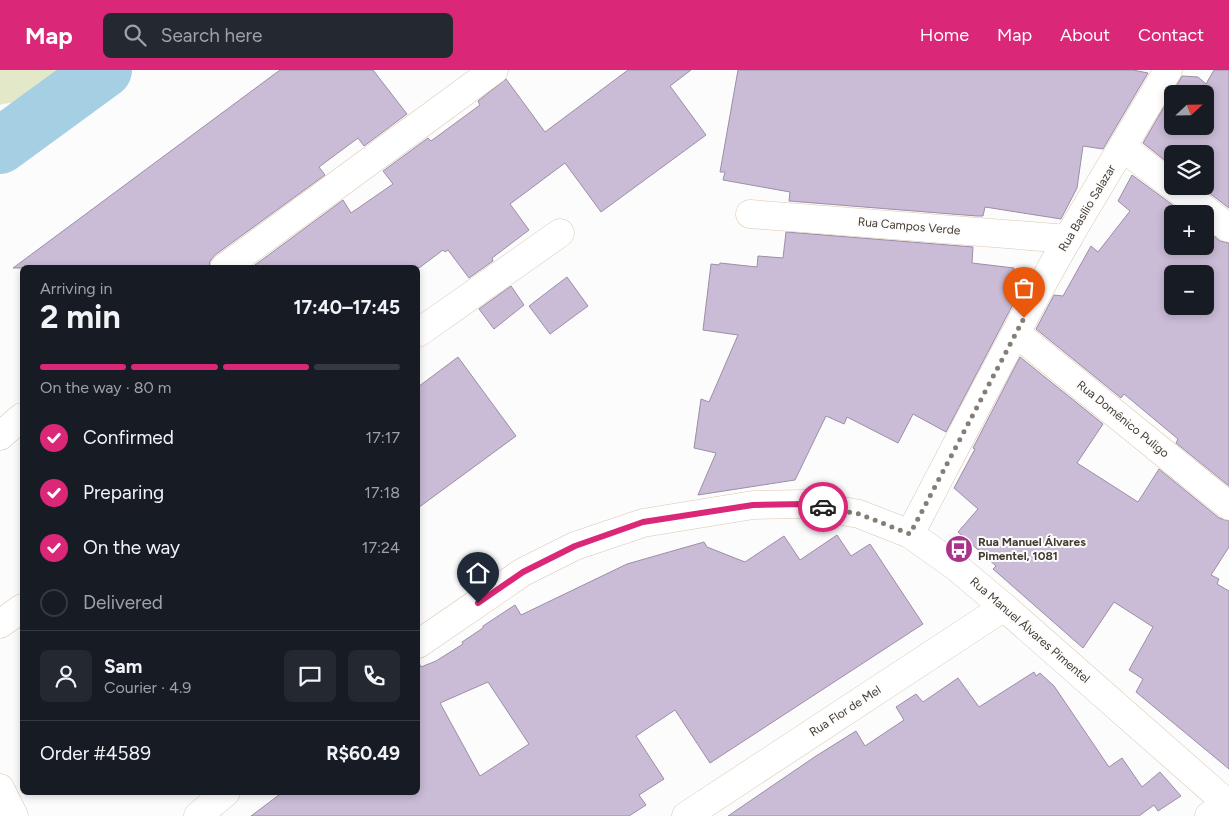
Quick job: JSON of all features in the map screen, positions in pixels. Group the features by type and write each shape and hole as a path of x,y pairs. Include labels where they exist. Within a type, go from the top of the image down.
{"street":[{"name":"Rua Basílio Salazar","path":"910,534 1068,239 1168,70"},
{"path":"228,265 491,71"},
{"path":"1123,148 1164,179"},
{"path":"1185,195 1229,228"},
{"name":"Rua Campos Verde","path":"750,214 1068,239"},
{"path":"420,332 560,233"},
{"name":"Rua Domênico Puligo","path":"1016,333 1229,506"},
{"path":"0,436 20,420"},
{"name":"Rua Manuel Álvares Pimentel","path":"420,643 523,572 575,546 643,522 753,505 805,504 859,514 910,534 956,566 1004,606 1222,808"},
{"name":"Rua Flor de Mel","path":"686,816 1004,606"},
{"path":"0,624 20,609"},
{"path":"0,788 14,816"},
{"path":"198,816 222,795"}],"green space":[{"path":"0,70 61,70 40,93 30,99 0,105"}],"building":[{"path":"280,70 373,70 407,114 364,146 358,138 319,167 325,175 215,255 209,265 20,265 20,268 13,268"},
{"path":"628,70 691,70 670,86 706,135 601,212 565,163 510,204 529,230 492,258 493,261 469,278 448,250 445,252 443,250 420,267 420,265 255,265 343,200 351,213 393,184 383,171 428,138 431,141 480,105 478,101 506,79 545,132"},
{"path":"738,70 1133,70 1148,73 1103,149 1083,146 1077,188 1061,219 985,207 983,216 977,216 789,201 790,192 723,180 725,172 720,172"},
{"path":"1214,70 1229,70 1229,208 1212,195 1214,195 1214,145 1164,145 1164,160 1143,143 1164,107 1164,135 1214,135 1214,85 1177,85 1182,76 1198,77 1206,84"},
{"path":"1132,175 1173,205 1164,205 1164,255 1214,255 1214,236 1220,241 1229,243 1229,486 1176,443 1178,439 1124,394 1121,398 1036,329 1054,295 1063,296 1091,246 1098,252 1130,211 1118,201"},
{"path":"786,232 973,247 972,263 1014,268 1012,290 1020,291 946,432 913,414 898,443 847,417 844,424 826,416 795,480 698,495 716,453 694,448 701,399 709,402 738,335 703,330 711,264 719,265 720,263 757,267 758,256 783,258"},
{"path":"567,277 588,306 550,334 529,306"},
{"path":"511,286 524,305 494,329 479,309"},
{"path":"458,357 516,436 420,507 420,386"},
{"path":"1020,357 1103,424 1077,463 1138,502 1159,469 1219,518 1229,521 1229,547 1211,575 1219,579 1217,584 1229,591 1229,769 1136,692 1143,679 1129,670 1153,627 1114,602 1083,648 993,569 996,566 958,532 978,509 954,488"},
{"path":"837,535 851,556 870,544 923,624 710,763 675,710 636,736 664,779 639,795 646,805 629,816 251,816 279,795 420,795 420,665 421,667 436,661 463,644 462,642 483,628 483,626 515,605 521,615 627,564 704,542 707,547 745,562 784,536 800,560","holes":["488,682 529,744 480,776 440,703"]},
{"path":"1034,672 1036,676 1040,673 1054,686 1109,767 1122,758 1142,787 1160,772 1181,796 1158,811 1154,805 1139,816 728,816 856,731 865,746 904,720 896,707 916,694 923,702 958,678 979,707"}],"waterway":[{"path":"0,146 104,70"}],"way so far":[{"path":"823,507 859,514 910,534 1024,318"}],"place":[{"name":"Rua Manuel Álvares Pimentel, 1081","path":"959,549"}],"route":[{"path":"478,603 523,572 575,546 643,522 753,505 805,504 823,507"}]}
